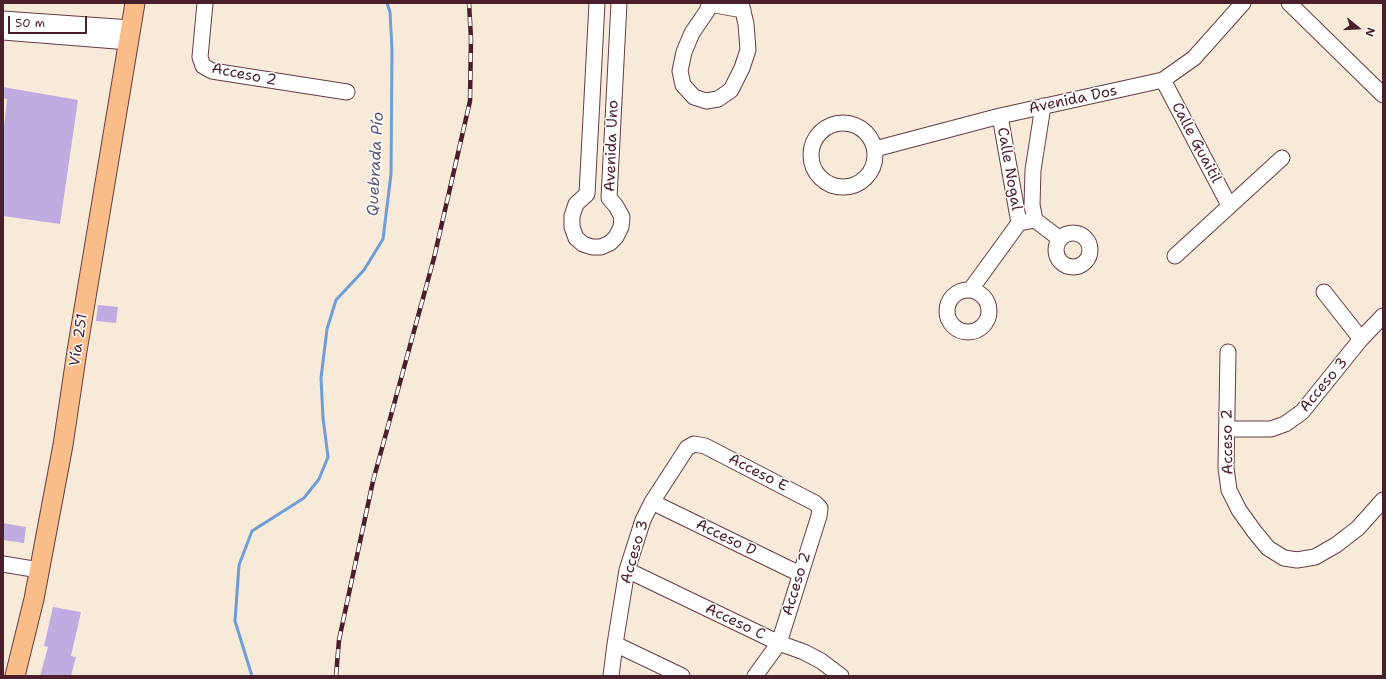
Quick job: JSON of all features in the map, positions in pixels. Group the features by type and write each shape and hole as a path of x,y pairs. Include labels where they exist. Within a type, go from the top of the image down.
{"main road":[{"name":"Vía 251","path":"15,676 24,643 63,445 79,335 135,3"}],"street":[{"name":"Acceso 2","path":"205,3 200,57 204,66 212,71 348,92"},
{"name":"Avenida Uno","path":"597,3 586,194 576,204 572,216 572,228 576,238 583,244 592,247 601,247 610,243 616,237 622,217 616,206 609,198 619,3"},
{"name":"Avenida Dos","path":"875,149 1000,116 1163,80 1194,58 1243,3"},
{"path":"1288,3 1383,95"},
{"path":"710,4 742,7 746,24 748,50 742,68 731,90 718,99 706,101 694,97 683,85 680,71 684,52 692,33 710,4"},
{"path":"3,19 19,27 130,35"},
{"path":"3,32 19,27"},
{"name":"Calle Guaitil","path":"1163,80 1230,205"},
{"name":"Calle Nogal","path":"1043,106 1034,165 1032,205 1035,220 1060,239"},
{"name":"Calle Nogal","path":"1000,116 1019,223"},
{"path":"839,122 850,123 861,127 872,138 875,149 875,161 868,175 860,183 850,187 836,187 825,182 817,174 812,164 811,155 813,144 819,133 828,126 839,122"},
{"path":"1175,256 1282,158"},
{"path":"1009,169 1034,165"},
{"name":"Calle Nogal","path":"971,289 1019,223 1035,220"},
{"path":"1324,292 1361,339"},
{"name":"Acceso 3","path":"1227,430 1272,429 1285,424 1302,412 1361,339 1383,316"},
{"name":"Acceso 2","path":"1228,352 1226,468 1229,490 1239,510 1268,548 1284,558 1297,560 1315,557 1336,545 1358,528 1383,500"},
{"name":"Acceso 3","path":"611,676 614,644 627,570 643,520 652,502 687,448 694,444"},
{"name":"Acceso E","path":"694,444 705,446 815,502 820,508"},
{"name":"Acceso D","path":"652,502 800,574"},
{"name":"Acceso 2","path":"755,676 779,643 819,516 820,508"},
{"path":"3,564 39,570"},
{"name":"Acceso C","path":"627,570 779,643 804,652 841,676"},
{"path":"614,644 682,676"}],"building":[{"path":"3,87 78,100 60,224 3,216 3,127 7,99 3,98"},
{"path":"98,305 118,307 116,323 96,321"},
{"path":"3,523 26,527 24,543 3,540"},
{"path":"53,607 81,612 71,656 76,657 71,676 40,676 48,647 44,646"}],"waterway":[{"name":"Quebrada Pío","path":"252,676 235,621 239,565 252,531 304,498 319,479 328,457 323,418 321,378 327,329 336,300 364,270 383,239 391,174 392,50 390,12 387,3"}],"railway":[{"path":"336,676 339,640 373,481 434,258 470,101 471,39 469,3"}]}
